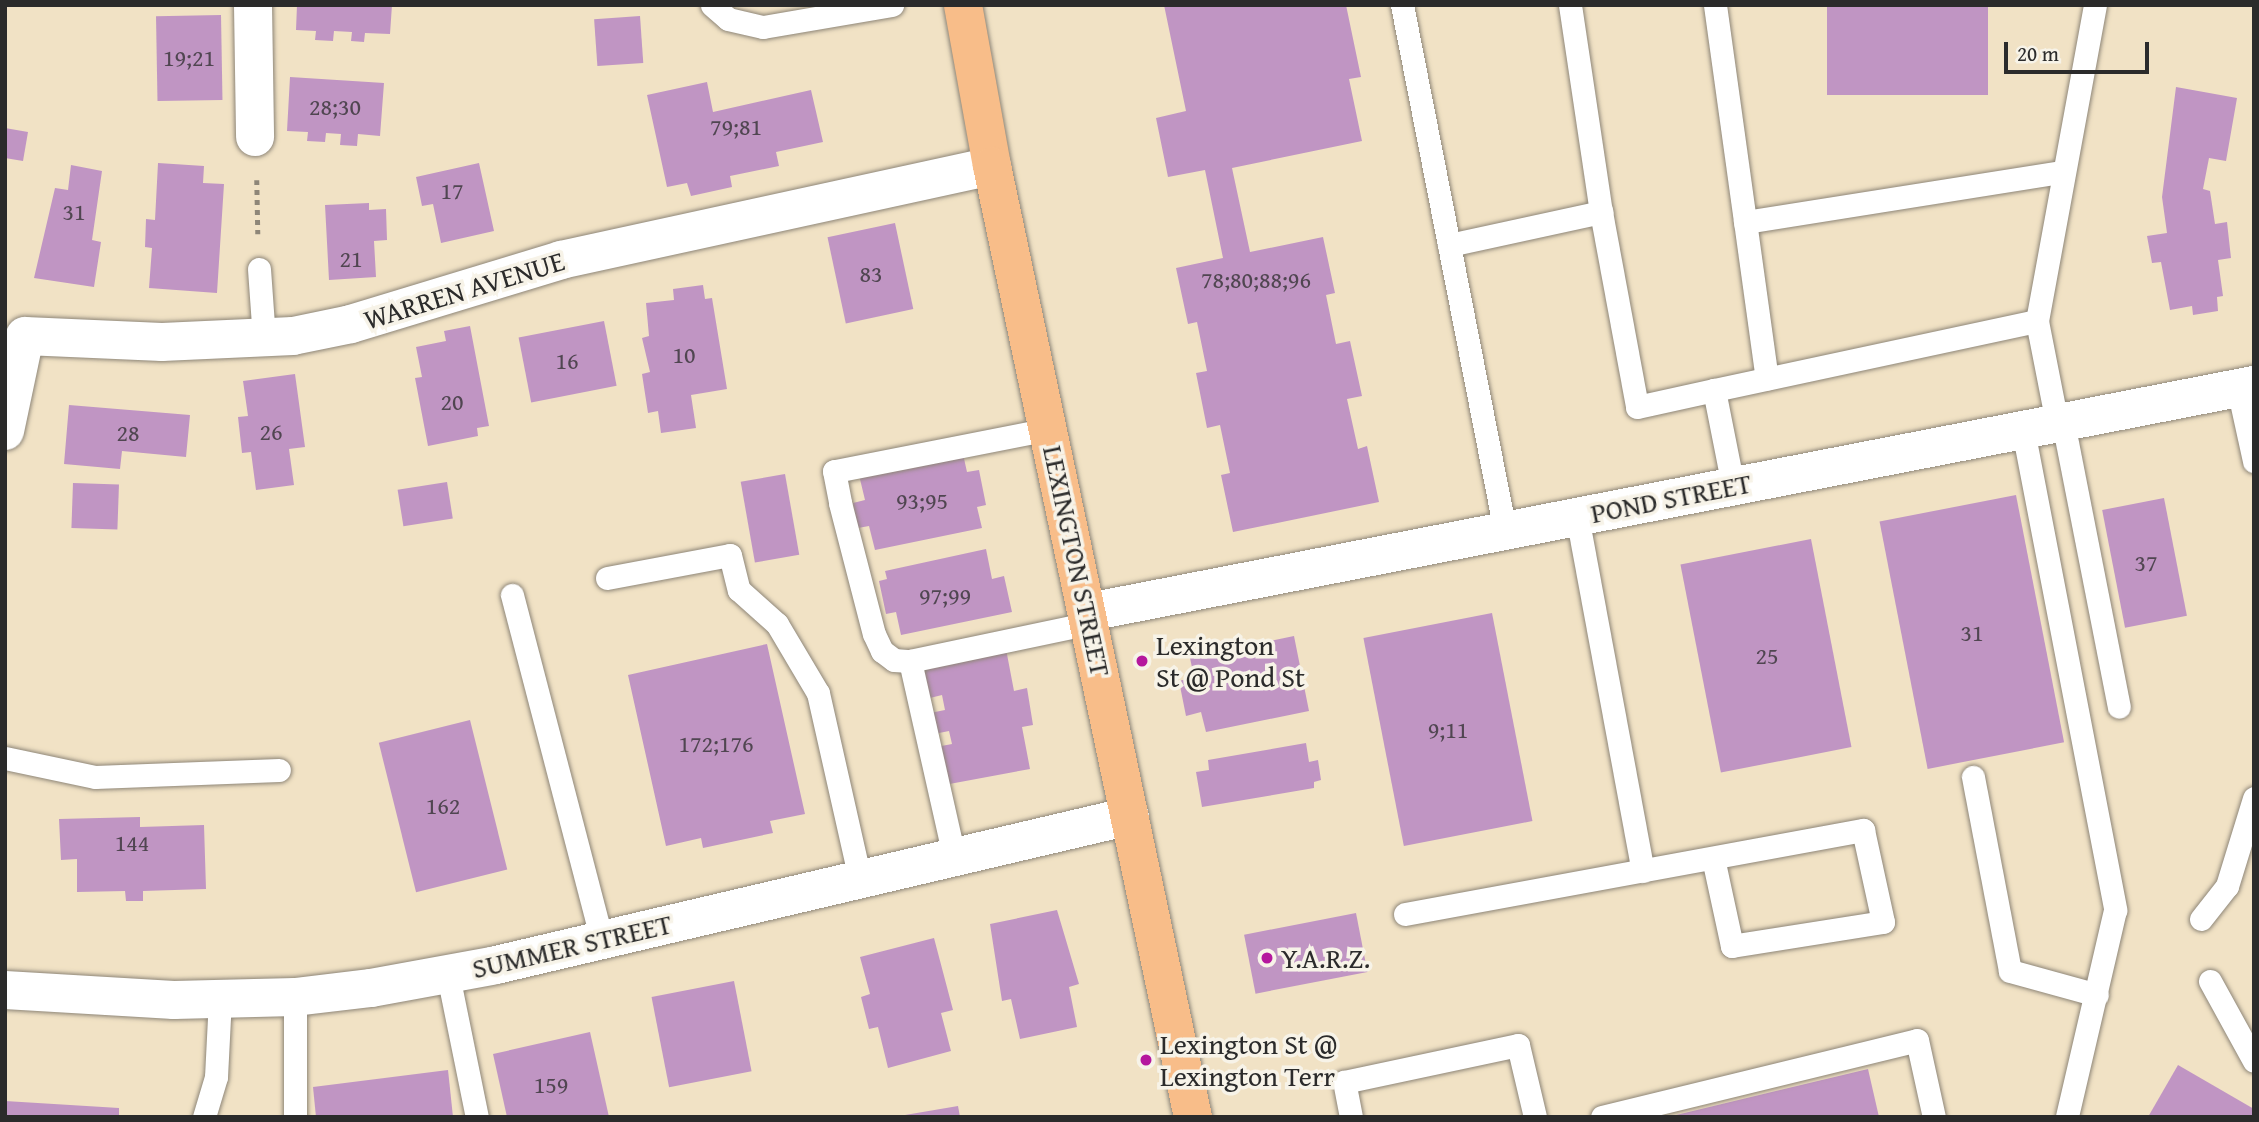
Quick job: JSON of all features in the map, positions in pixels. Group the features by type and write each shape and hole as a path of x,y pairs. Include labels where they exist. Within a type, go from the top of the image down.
{"main road":[{"name":"LEXINGTON STREET","path":"963,5 992,166 1194,1117"}],"street":[{"path":"253,5 255,137"},
{"name":"WARREN AVENUE","path":"5,431 25,336 162,342 264,339 351,324 607,249 992,166"},
{"name":"POND STREET","path":"1090,618 1577,516 2246,386"},
{"name":"SUMMER STREET","path":"5,990 133,1000 296,998 447,975 1130,816"}],"lane":[{"path":"712,5 728,19 763,27 892,5"},
{"path":"1402,5 1505,531"},
{"path":"1570,5 1601,212 1637,407 2037,321"},
{"path":"1715,5 1767,378"},
{"path":"2067,1117 2113,929 2113,891 2048,425 2037,321 2062,172 2095,5"},
{"path":"1745,222 2062,172"},
{"path":"1449,244 1601,212"},
{"path":"259,269 264,339"},
{"path":"2246,386 2254,461"},
{"path":"1714,390 1732,486"},
{"path":"2048,425 2119,707"},
{"path":"1049,429 834,471 877,643 888,657 910,661 1090,618"},
{"path":"1577,516 1643,871"},
{"path":"607,578 730,555 739,590 777,624 818,693 860,879"},
{"path":"512,594 601,940"},
{"path":"910,661 954,857"},
{"path":"5,758 95,777 279,770"},
{"path":"1973,777 2010,971 2097,995"},
{"path":"2202,919 2227,886 2254,799"},
{"path":"1405,914 1863,830 1883,922 1732,946 1713,858"},
{"path":"447,975 477,1117"},
{"path":"2210,981 2254,1061"},
{"path":"295,1117 296,998"},
{"path":"204,1117 216,1077 220,999"},
{"path":"1602,1117 1917,1040 1934,1117"},
{"path":"1351,1117 1344,1082 1518,1045 1535,1117"}],"path":[{"path":"255,137 259,269"}],"building":[{"path":"297,5 392,5 390,34 365,33 364,42 351,41 352,32 334,31 333,41 315,40 316,31 296,30"},
{"path":"1164,5 1346,5 1361,77 1349,79 1362,141 1232,168 1250,252 1323,237 1335,293 1326,295 1336,344 1350,341 1362,396 1347,399 1358,449 1367,446 1379,502 1233,532 1221,475 1230,473 1220,425 1207,428 1196,373 1207,371 1197,322 1188,324 1176,268 1223,258 1205,170 1168,177 1156,118 1186,111"},
{"path":"1827,5 1988,5 1988,95 1827,95"},
{"path":"221,15 222,100 157,101 156,16"},
{"path":"640,16 643,63 597,66 594,19"},
{"path":"290,77 384,83 380,136 358,134 357,146 340,145 341,134 326,133 325,142 307,141 308,132 287,131"},
{"path":"707,82 713,112 811,90 823,142 776,152 779,166 730,176 732,187 691,196 687,183 667,187 647,95"},
{"path":"2176,87 2237,98 2226,161 2209,158 2203,189 2210,191 2215,224 2227,222 2231,258 2218,260 2223,296 2217,297 2218,311 2193,315 2192,306 2170,310 2161,262 2152,263 2147,236 2167,233 2162,197"},
{"path":"5,128 28,132 23,161 5,158"},
{"path":"158,163 204,166 203,183 224,184 217,293 149,288 152,248 145,247 146,219 155,220"},
{"path":"479,163 494,231 441,243 433,204 422,206 416,177"},
{"path":"71,165 102,171 92,240 101,242 94,287 34,278 55,188 68,190"},
{"path":"369,203 369,210 386,209 387,240 374,241 376,277 329,280 325,205"},
{"path":"895,223 913,309 846,323 828,237"},
{"path":"703,285 705,299 712,298 727,389 691,395 696,428 661,433 658,411 648,413 642,374 650,372 642,338 649,336 646,303 674,300 673,289"},
{"path":"604,321 617,386 531,402 519,338"},
{"path":"470,326 489,426 477,428 478,436 428,446 415,378 422,377 416,347 446,341 444,331"},
{"path":"295,374 305,447 289,449 294,485 256,490 251,452 242,453 238,417 248,416 243,381"},
{"path":"69,405 190,415 186,457 122,451 120,469 64,464"},
{"path":"963,454 967,472 979,470 986,505 977,507 982,528 875,550 869,526 858,528 853,503 865,500 859,475"},
{"path":"785,474 799,555 755,563 741,482"},
{"path":"447,482 453,519 403,526 398,490"},
{"path":"73,483 119,485 117,530 71,528"},
{"path":"2016,495 2064,742 1928,769 1880,522"},
{"path":"2164,498 2187,616 2125,628 2102,510"},
{"path":"1811,539 1851,747 1721,772 1680,564"},
{"path":"986,549 992,579 1004,576 1012,612 901,635 896,612 886,614 879,581 887,579 885,571"},
{"path":"1492,613 1532,821 1404,846 1363,638"},
{"path":"1294,636 1309,711 1206,732 1201,712 1186,716 1179,681 1194,677 1190,658"},
{"path":"767,644 805,814 770,821 773,833 703,848 701,838 666,846 628,675"},
{"path":"1006,649 1014,691 1027,688 1033,725 1022,727 1030,769 944,785 936,747 952,744 949,731 934,734 930,713 945,710 942,695 926,699 920,666"},
{"path":"470,720 507,869 416,892 379,743"},
{"path":"1306,743 1309,762 1318,760 1321,780 1314,782 1314,788 1202,807 1196,772 1209,770 1208,760"},
{"path":"140,817 140,827 204,825 206,889 143,891 143,901 126,901 125,891 77,892 77,859 61,860 59,819"},
{"path":"1057,910 1079,984 1069,987 1077,1027 1020,1039 1011,999 1002,1001 990,924"},
{"path":"1356,913 1367,972 1256,994 1244,935"},
{"path":"934,938 953,1010 941,1013 951,1051 888,1068 878,1027 869,1029 861,997 870,994 860,957"},
{"path":"734,981 752,1071 669,1087 652,997"},
{"path":"590,1032 609,1117 507,1117 493,1054"},
{"path":"2178,1065 2254,1109 2253,1117 2148,1117"},
{"path":"1868,1069 1879,1117 1672,1117 1672,1116"},
{"path":"448,1070 453,1117 316,1117 313,1087"},
{"path":"5,1101 119,1108 119,1117 5,1117"},
{"path":"958,1106 960,1117 905,1117 905,1115"}],"place":[{"name":"Lexington St @ Pond St","path":"1142,661"},
{"name":"Y.A.R.Z.","path":"1267,958"},
{"name":"Lexington St @ Lexington Terr","path":"1146,1060"}]}
